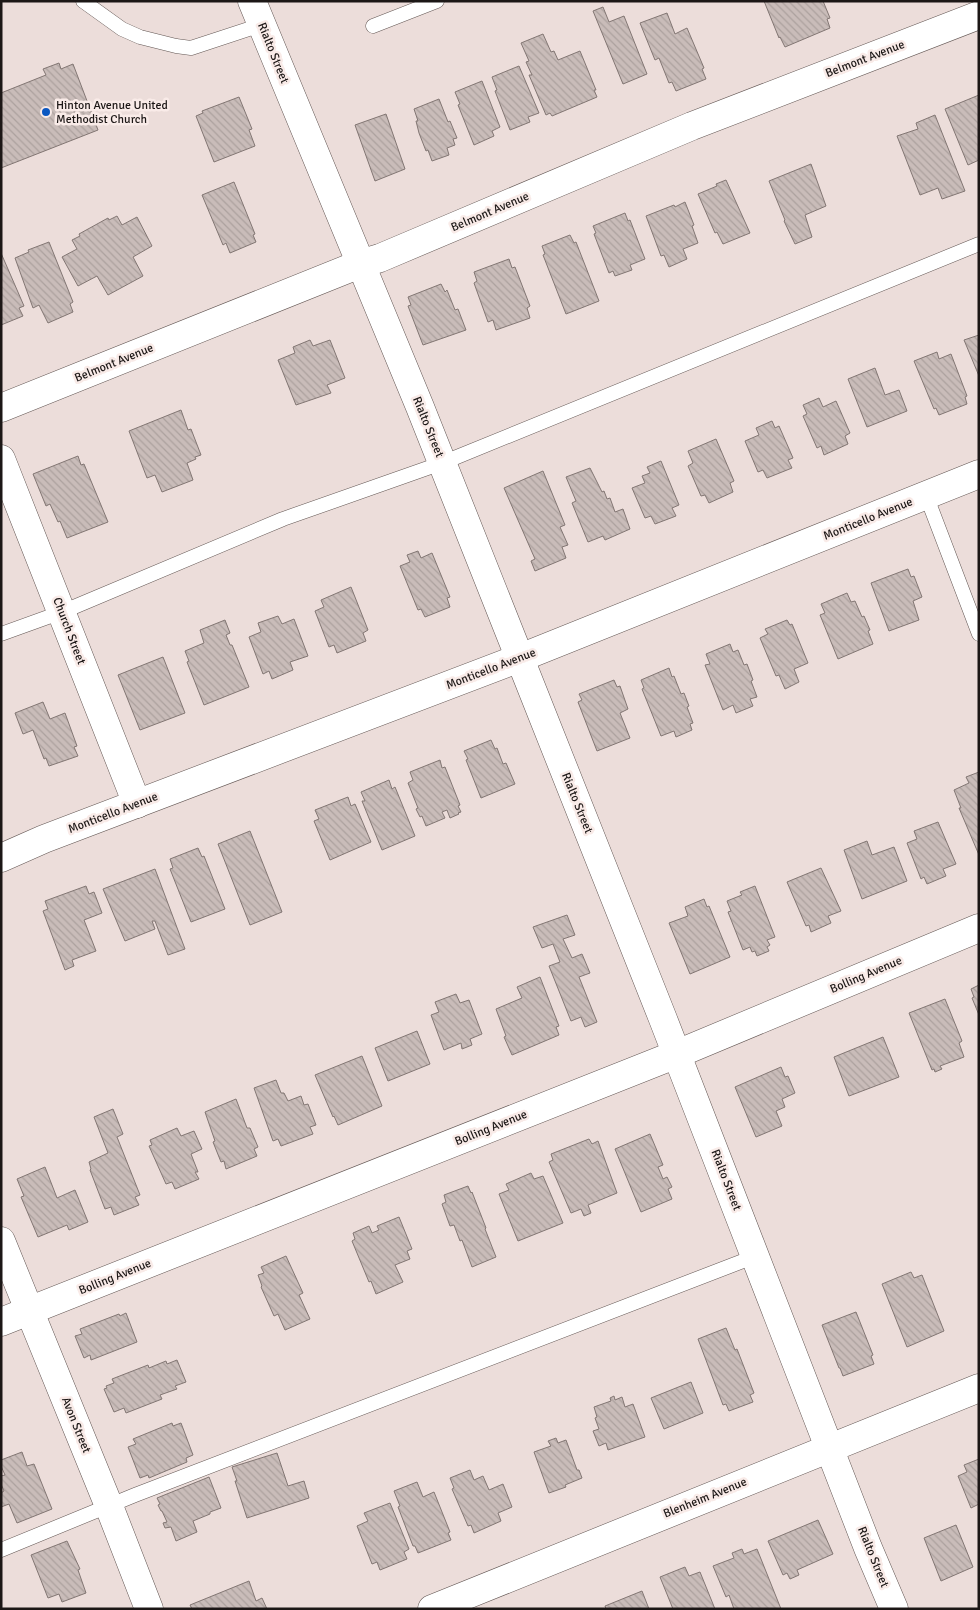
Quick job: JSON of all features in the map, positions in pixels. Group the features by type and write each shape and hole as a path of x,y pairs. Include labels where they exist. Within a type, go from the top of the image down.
{"street":[{"name":"Rialto Street","path":"256,13 442,462 677,1054 868,1548 894,1609"},
{"name":"Belmont Avenue","path":"1,408 360,264 380,258 692,126 979,15"},
{"name":"Church Street","path":"1,459 137,804"},
{"name":"Monticello Avenue","path":"1,858 44,839 520,658 979,474"},
{"path":"1,842 44,839"},
{"name":"Bolling Avenue","path":"1,1322 677,1054 979,928"},
{"name":"Avon Street","path":"1,1241 150,1609"},
{"name":"Blenheim Avenue","path":"432,1609 979,1388"}],"lane":[{"path":"84,1 122,29 140,37 192,48 256,13"},
{"path":"373,26 437,1"},
{"path":"1,634 62,612 283,519 442,462 979,244"},
{"path":"926,495 979,634"},
{"path":"1,1550 109,1506 756,1256"}],"building":[{"path":"764,1 823,1 830,18 827,19 830,28 785,47 779,38"},
{"path":"603,7 609,22 624,16 647,74 623,84 593,11"},
{"path":"667,13 675,34 687,28 704,68 702,69 706,79 676,91 672,82 669,83 659,58 655,60 640,23"},
{"path":"543,34 551,52 554,51 558,60 580,51 597,97 552,116 550,113 546,115 529,75 532,75 526,62 529,61 521,43"},
{"name":"Hinton Avenue United Methodist Church","path":"59,63 61,69 73,64 98,130 1,168 1,93 46,75 43,69"},
{"path":"519,66 539,113 528,117 530,122 510,130 495,91 497,90 492,77"},
{"path":"482,81 500,127 492,131 494,136 474,145 458,105 460,104 455,92"},
{"path":"979,95 979,160 968,165 945,109"},
{"path":"239,97 252,129 249,130 255,146 214,162 196,116 203,113 202,111"},
{"path":"439,99 457,138 453,139 455,145 447,148 449,155 432,161 419,133 414,109"},
{"path":"386,114 405,169 375,181 355,125"},
{"path":"935,115 965,191 942,199 938,188 920,195 897,136 918,129 916,123"},
{"path":"811,164 826,206 805,215 812,237 795,244 769,181"},
{"path":"726,180 750,233 723,244 717,232 715,233 698,194"},
{"path":"234,182 255,234 253,235 256,242 230,253 226,243 223,245 202,195"},
{"path":"685,202 694,225 692,226 698,243 683,249 687,259 669,267 664,255 661,256 646,216"},
{"path":"625,213 628,221 630,220 645,259 630,265 632,270 615,276 613,271 609,273 594,234 596,233 593,226"},
{"path":"117,216 122,225 137,217 152,246 133,257 143,276 108,295 97,276 78,286 62,257 77,249 72,240 80,236 79,234 108,218 109,220"},
{"path":"570,235 574,243 576,242 599,301 566,314 543,255 545,254 542,246"},
{"path":"49,242 73,302 70,304 73,312 48,323 39,305 33,308 15,258 29,252 28,250"},
{"path":"1,253 24,306 19,308 23,316 1,325"},
{"path":"509,259 512,268 515,267 530,306 527,308 530,318 496,330 493,320 488,322 474,283 477,281 474,272"},
{"path":"441,284 445,292 447,290 455,310 458,309 466,330 423,345 408,306 411,305 408,297"},
{"path":"979,335 979,376 964,340"},
{"path":"310,340 313,346 330,340 345,378 327,385 331,393 296,405 278,360 295,353 293,347"},
{"path":"937,352 939,359 951,354 967,396 965,397 967,404 939,415 936,408 934,409 914,361"},
{"path":"875,368 885,395 899,390 907,411 867,427 848,379"},
{"path":"819,398 823,407 836,401 850,433 845,436 848,444 824,455 821,446 817,448 803,416 807,414 803,405"},
{"path":"181,410 188,430 191,429 201,455 187,463 193,480 162,492 155,475 147,478 129,431"},
{"path":"772,421 775,428 779,426 793,458 788,460 792,468 767,478 763,470 758,472 745,441 759,435 756,428"},
{"path":"716,439 734,481 730,483 733,492 709,503 705,495 701,496 688,466 693,463 688,451"},
{"path":"78,456 81,465 84,464 108,522 67,538 50,504 46,506 33,474"},
{"path":"661,461 679,505 672,508 676,516 655,524 651,516 645,518 632,488 645,483 642,476 650,473 647,467"},
{"path":"590,468 602,492 604,491 607,499 610,498 615,512 623,509 630,529 605,540 603,536 588,542 572,503 576,501 566,477"},
{"path":"543,471 565,525 560,527 568,545 562,547 566,558 535,571 531,561 535,559 504,488"},
{"path":"418,551 421,558 432,553 450,597 447,598 450,607 425,617 421,609 418,610 400,566 410,562 407,555"},
{"path":"908,569 911,577 914,576 922,597 913,601 919,620 889,631 871,583"},
{"path":"351,587 368,630 363,633 366,641 337,653 334,645 329,647 315,611 324,607 321,600"},
{"path":"847,593 851,602 855,601 862,617 864,616 873,644 838,659 820,615 825,613 821,604"},
{"path":"278,616 282,624 294,619 308,656 290,662 293,670 272,679 269,671 263,674 249,637 261,632 258,623"},
{"path":"225,620 230,633 226,635 249,687 204,705 187,662 189,661 185,651 204,643 200,630"},
{"path":"787,620 790,625 792,624 808,663 794,669 799,682 785,689 779,675 776,676 760,638 768,634 765,629"},
{"path":"730,644 733,652 738,650 744,665 747,664 757,697 750,699 753,706 736,713 733,705 723,710 705,665 710,664 706,654"},
{"path":"163,657 185,713 140,730 118,675"},
{"path":"669,668 681,694 684,693 693,723 690,724 692,730 676,737 674,731 661,736 642,689 644,688 641,680"},
{"path":"614,680 617,687 620,686 628,709 620,713 630,738 597,751 578,702 582,700 579,694"},
{"path":"43,702 50,719 65,713 77,746 74,747 78,756 49,766 46,758 44,759 33,730 23,734 15,713"},
{"path":"491,740 495,749 497,748 503,764 506,763 515,784 481,798 464,751"},
{"path":"440,760 442,768 445,767 461,812 450,818 447,810 442,812 445,818 426,826 422,816 420,817 416,809 418,808 408,783 413,780 410,772"},
{"path":"979,772 979,855 959,808 961,808 954,790 969,783 966,777"},
{"path":"389,780 392,789 395,787 415,836 382,850 362,801 365,801 361,792"},
{"path":"348,797 351,806 355,804 371,842 330,860 314,821 319,819 315,810"},
{"path":"938,822 956,864 943,869 946,876 927,884 924,877 921,879 907,843 917,839 914,831"},
{"path":"250,831 282,912 250,925 218,844"},
{"path":"867,841 872,855 894,847 907,881 862,899 844,850"},
{"path":"198,848 202,857 204,856 225,909 191,922 170,869 173,868 170,859"},
{"path":"821,868 841,911 828,916 831,923 811,932 809,925 806,926 787,882"},
{"path":"155,869 185,949 168,955 155,921 152,921 155,929 125,941 103,889"},
{"path":"86,886 89,894 94,892 102,913 84,920 96,951 72,960 74,966 65,970 43,911 48,909 45,901"},
{"path":"755,886 775,937 767,940 770,945 767,947 769,951 757,956 750,947 743,950 728,912 731,911 727,901 742,895 740,892"},
{"path":"704,899 707,907 709,906 730,957 690,974 669,923 688,916 685,907"},
{"path":"567,915 575,935 563,939 572,958 582,954 590,973 579,977 597,1022 585,1027 581,1017 571,1021 549,966 560,962 553,944 542,948 533,927"},
{"path":"540,977 559,1026 556,1027 559,1035 512,1055 504,1037 506,1036 496,1009 522,998 517,987"},
{"path":"979,985 979,1015 972,998 974,997 971,989"},
{"path":"456,994 460,1003 469,1000 482,1034 470,1039 472,1045 462,1049 461,1043 444,1050 431,1015 439,1012 435,1002"},
{"path":"945,999 962,1041 959,1043 964,1057 940,1066 942,1069 935,1072 934,1069 932,1070 909,1013"},
{"path":"417,1031 430,1064 388,1081 375,1048"},
{"path":"883,1037 899,1077 849,1096 834,1057"},
{"path":"362,1056 382,1106 338,1125 315,1075"},
{"path":"781,1067 785,1077 788,1076 795,1093 782,1099 785,1107 776,1111 782,1126 756,1137 735,1087"},
{"path":"276,1080 281,1093 284,1093 288,1101 301,1096 304,1105 308,1104 316,1125 310,1127 313,1134 281,1146 278,1139 273,1141 254,1088"},
{"path":"236,1099 247,1128 250,1128 258,1147 254,1149 257,1156 226,1169 224,1161 221,1162 213,1142 215,1141 205,1112"},
{"path":"113,1109 123,1134 117,1137 140,1195 135,1197 139,1205 114,1215 111,1207 105,1209 90,1170 89,1162 108,1153 94,1117"},
{"path":"177,1128 181,1136 194,1131 202,1149 191,1154 198,1172 195,1172 199,1179 175,1189 172,1182 166,1184 149,1146 152,1145 150,1140"},
{"path":"650,1134 663,1165 658,1167 663,1179 667,1177 672,1187 668,1189 672,1199 641,1212 615,1149"},
{"path":"589,1139 592,1144 598,1141 617,1193 588,1205 591,1213 584,1216 581,1209 571,1213 549,1162 553,1160 551,1154"},
{"path":"45,1167 57,1198 75,1190 88,1222 69,1230 67,1225 38,1237 21,1197 24,1196 17,1179"},
{"path":"531,1173 534,1179 543,1176 563,1223 518,1241 499,1194 509,1190 506,1184"},
{"path":"468,1186 472,1192 496,1257 472,1267 462,1240 460,1241 454,1225 450,1226 442,1204 446,1202 444,1195"},
{"path":"399,1217 412,1249 407,1251 410,1259 395,1265 403,1282 376,1294 352,1241 355,1239 353,1233 369,1226 372,1233 379,1230 377,1226"},
{"path":"286,1256 303,1293 299,1295 310,1319 285,1330 278,1314 274,1316 261,1287 258,1275 264,1273 261,1267"},
{"path":"911,1272 914,1278 922,1275 944,1331 907,1347 882,1284"},
{"path":"856,1312 873,1355 871,1356 874,1364 843,1376 822,1325"},
{"path":"126,1313 137,1342 91,1360 90,1355 84,1358 75,1336 82,1334 80,1329"},
{"path":"726,1328 735,1350 737,1349 754,1393 750,1395 753,1402 729,1411 726,1404 723,1405 698,1339"},
{"path":"177,1360 186,1382 175,1386 177,1389 160,1395 162,1399 126,1413 124,1408 114,1412 104,1389 107,1388 106,1386 114,1383 112,1379 148,1365 149,1368 166,1361 167,1364"},
{"path":"691,1382 703,1413 664,1429 651,1398"},
{"path":"614,1396 615,1400 622,1397 625,1407 633,1404 645,1437 608,1450 606,1443 599,1446 593,1431 599,1429 594,1407 611,1401 610,1398"},
{"path":"172,1423 173,1426 181,1423 193,1455 186,1458 187,1462 149,1478 148,1475 140,1478 128,1447 136,1444 133,1439"},
{"path":"556,1438 558,1443 566,1440 577,1470 579,1470 582,1478 565,1485 566,1487 549,1493 534,1452 551,1446 548,1441"},
{"path":"22,1452 27,1466 34,1464 52,1509 17,1523 9,1504 1,1507 1,1493 4,1491 1,1484 1,1476 5,1475 1,1466 1,1460"},
{"path":"277,1453 288,1486 304,1481 309,1498 247,1518 232,1467"},
{"path":"979,1459 979,1504 971,1508 958,1476 967,1472 964,1465"},
{"path":"470,1470 474,1480 483,1476 489,1490 503,1484 512,1507 498,1513 501,1521 474,1533 471,1525 468,1526 452,1489 454,1488 450,1478"},
{"path":"209,1477 221,1508 193,1521 197,1532 176,1541 171,1527 165,1528 163,1523 167,1522 158,1505 160,1504 157,1498"},
{"path":"417,1482 423,1497 434,1492 450,1532 448,1533 451,1540 418,1553 415,1546 413,1546 394,1491"},
{"path":"390,1503 409,1549 404,1552 407,1559 380,1570 377,1562 372,1564 357,1526 368,1521 364,1513"},
{"path":"818,1520 833,1554 797,1570 799,1575 790,1579 787,1573 783,1575 768,1541"},
{"path":"956,1525 973,1567 941,1581 924,1538"},
{"path":"67,1541 80,1569 78,1570 86,1593 62,1602 59,1594 48,1598 31,1555"},
{"path":"742,1549 744,1554 757,1549 781,1609 734,1609 729,1595 726,1597 713,1566 734,1558 732,1553"},
{"path":"685,1567 689,1576 700,1572 715,1609 673,1609 660,1577"},
{"path":"249,1581 256,1601 262,1598 267,1609 192,1609 190,1605"},
{"path":"642,1591 649,1609 606,1609 605,1606"}],"place":[{"name":"Hinton Avenue United Methodist Church","path":"46,112"}]}
